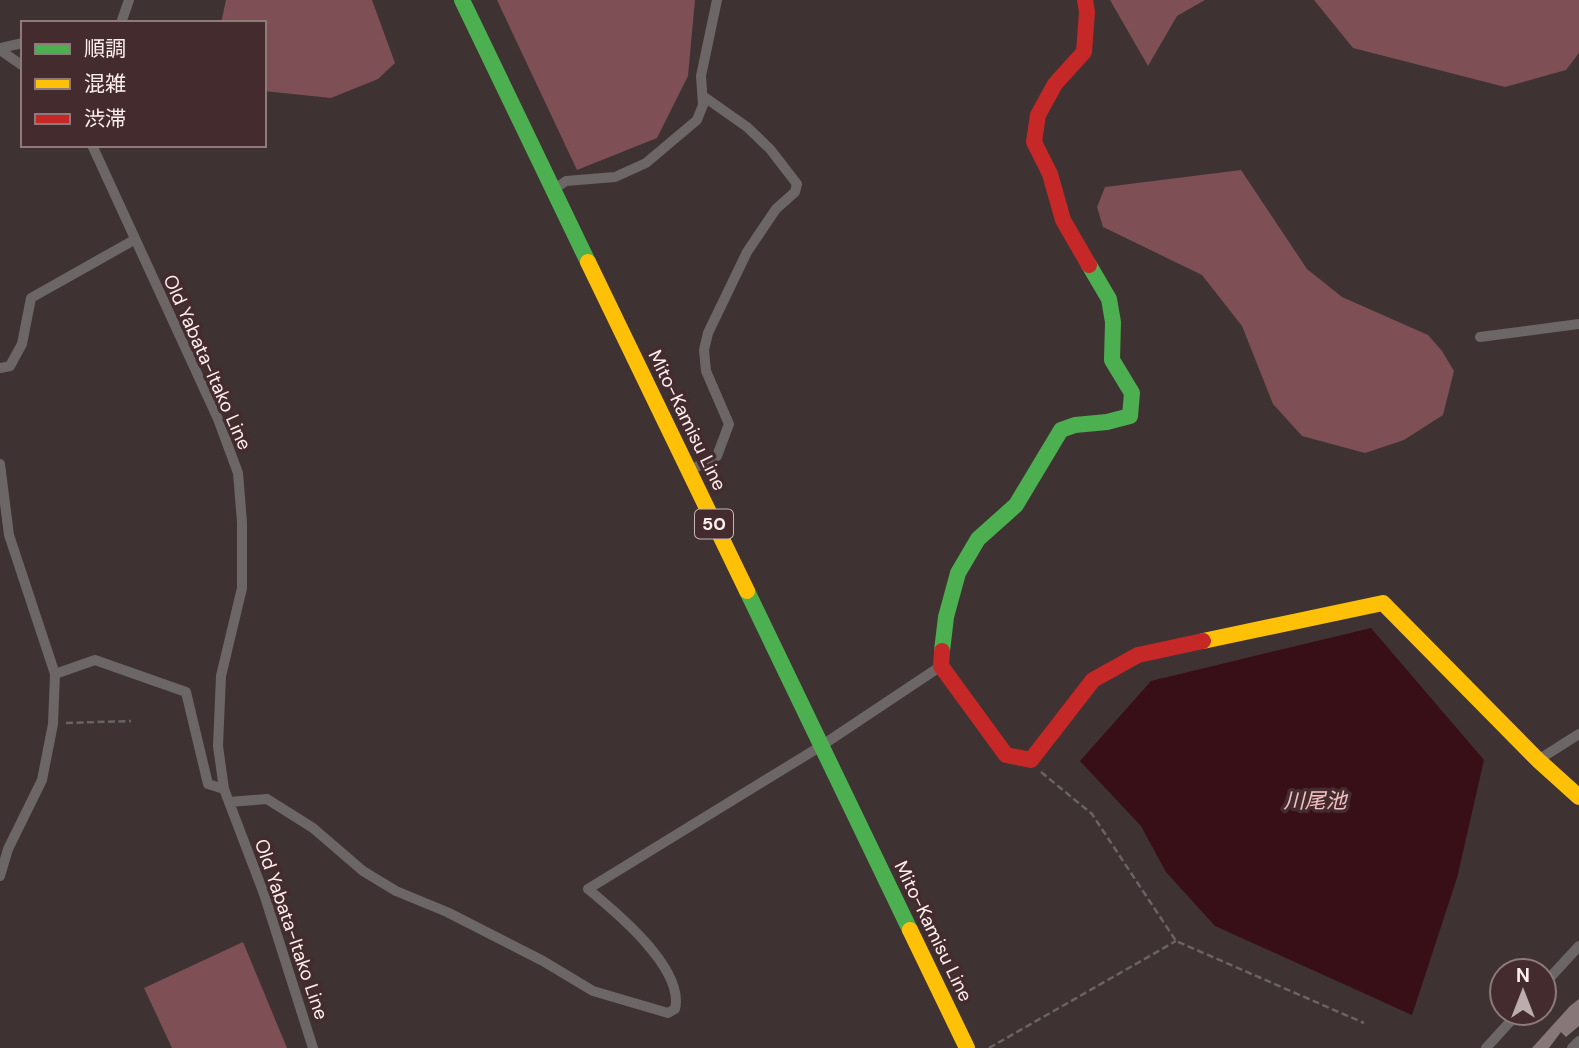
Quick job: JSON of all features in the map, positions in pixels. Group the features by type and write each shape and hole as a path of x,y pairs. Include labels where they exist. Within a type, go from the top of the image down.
{"street":[{"name":"Mito-Kamisu Line","path":"462,0 967,1048"},
{"path":"554,190 566,181 615,177 646,163 697,120 703,105 701,76 717,0"},
{"path":"1084,0 1087,12 1084,52 1055,84 1038,115 1034,142 1051,174 1063,220 1109,299 1113,322 1112,360 1132,393 1130,416 1061,430 1016,505 978,539 958,573 946,617 941,667 1006,755 1031,760 1093,680 1138,655 1383,603 1538,760 1579,797"},
{"path":"121,21 126,2"},
{"path":"0,49 21,44"},
{"path":"0,49 21,65"},
{"path":"689,471 717,456 729,424 706,371 704,350 708,333 747,252 776,209 795,192 797,184 770,149 747,127 702,96"},
{"name":"Old Yabata-Itako Line","path":"93,147 218,419 238,473 242,522 242,588 221,676 218,746 224,789 264,894 313,1048"},
{"path":"0,368 10,366 22,344 31,298 134,240"},
{"path":"1480,337 1579,324"},
{"path":"0,464 9,535 55,674 52,724 43,780 8,849 0,876"},
{"path":"55,674 95,660 186,692 208,784 224,789"},
{"path":"229,802 267,799 313,828 363,871 396,891 447,912 593,990 668,1013 676,1009 678,1000 671,978 634,927 588,889 821,746 941,667"},
{"path":"1538,760 1579,734"},
{"path":"1558,969 1579,946"},
{"path":"1486,1048 1505,1027"},
{"path":"1573,1048 1579,1041"}],"path":[{"path":"52,724 131,721"},
{"path":"1031,760 1041,772 1092,814 1176,941 1364,1023"},
{"path":"989,1048 1176,941"}],"shaded area":[{"path":"226,0 372,0 395,63 378,79 331,98 266,91 266,21 221,21"},
{"path":"497,0 695,0 688,76 657,138 577,170"},
{"path":"1110,0 1205,0 1177,16 1148,66"},
{"path":"1314,0 1579,0 1579,53 1566,70 1505,87 1353,48"},
{"path":"1241,170 1307,269 1342,297 1428,335 1442,351 1454,371 1443,415 1404,440 1365,453 1302,436 1273,404 1242,326 1202,275 1103,227 1097,207 1105,187"},
{"path":"243,942 287,1048 172,1048 144,988"}],"water":[{"name":"川尾池","path":"1371,628 1484,760 1457,878 1412,1015 1215,926 1166,872 1141,826 1080,761 1151,681"}],"building":[{"path":"1579,999 1579,1026 1566,1037 1561,1032 1549,1048 1532,1048 1551,1027 1558,1027 1558,1019"}],"traffic: fast":[{"path":"462,0 588,262"},
{"path":"942,651 946,617 958,573 978,539 1016,505 1061,430 1075,425 1107,422 1130,416 1132,393 1112,360 1113,322 1109,299 1089,265"},
{"path":"747,591 910,930"}],"traffic: slow":[{"path":"588,262 747,591"},
{"path":"1203,641 1383,603 1538,760 1579,797"},
{"path":"910,930 967,1048"}],"traffic: jam":[{"path":"1085,0 1087,12 1084,52 1055,84 1038,115 1034,142 1050,174 1063,220 1089,265"},
{"path":"942,651 941,666 1006,755 1031,760 1093,680 1138,655 1203,641"}]}
